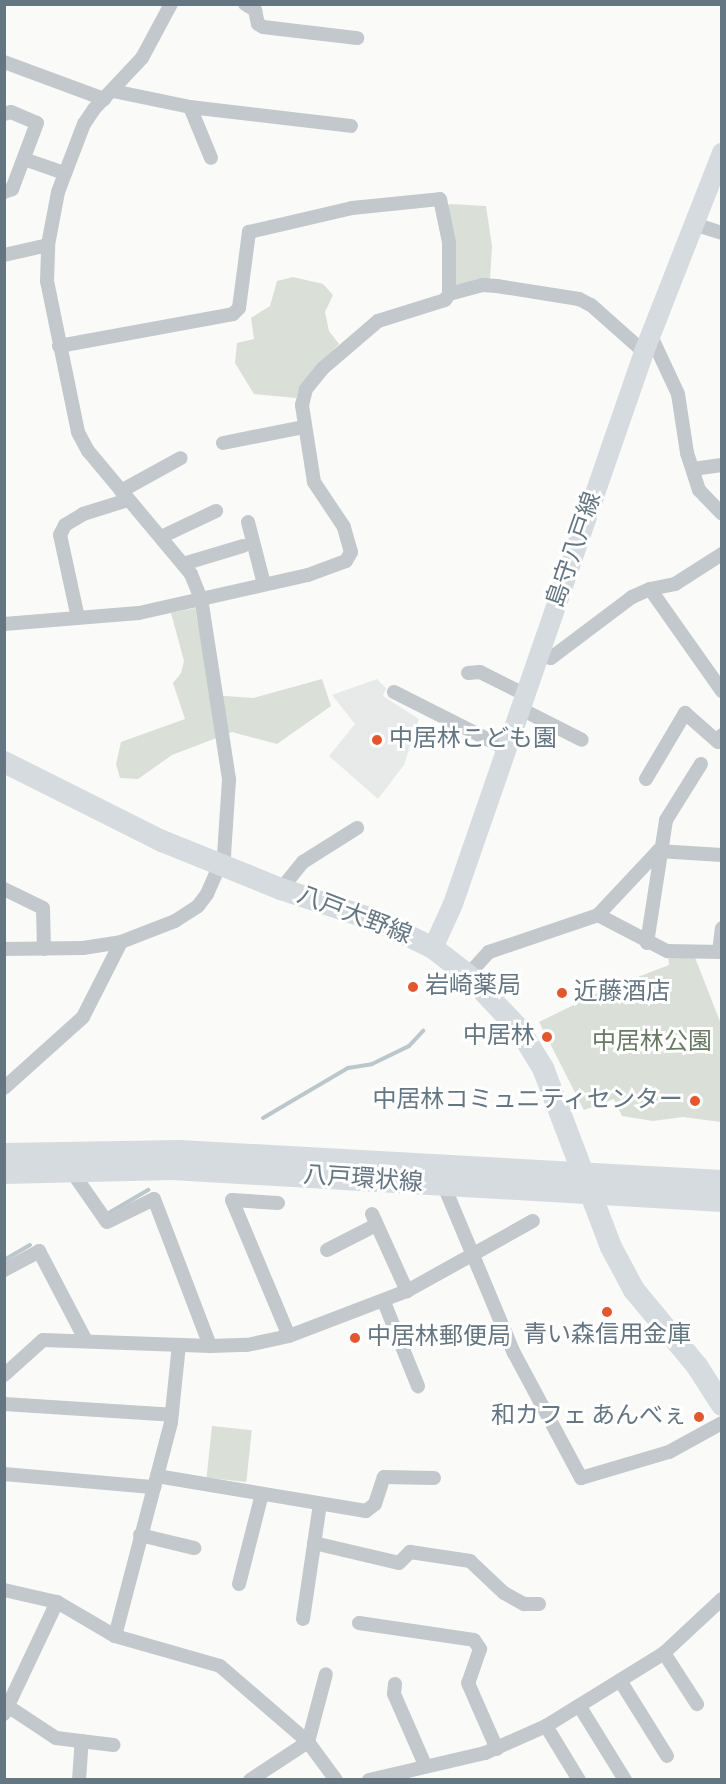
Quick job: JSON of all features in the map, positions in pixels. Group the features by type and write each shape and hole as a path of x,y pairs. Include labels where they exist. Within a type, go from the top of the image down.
{"main road":[{"name":"島守八戸線","path":"433,948 453,904 647,343 722,153"},
{"name":"八戸大野線","path":"4,762 162,841 281,889 378,921 433,948 468,975 519,1029 543,1068 611,1247 634,1290 698,1366 722,1405"},
{"name":"八戸環状線","path":"4,1154 179,1151 587,1183 722,1201"},
{"name":"八戸環状線","path":"4,1173 74,1169 172,1169 444,1186 722,1181"}],"street":[{"path":"4,949 44,950 120,942 175,921 198,906 221,866 228,828 229,778 201,599 183,564 88,451 78,432 47,281 48,245 64,173 84,124 154,41 171,4"},
{"path":"245,4 255,10 258,24 263,27 357,38"},
{"path":"7,64 108,95 351,126"},
{"path":"190,107 211,158"},
{"path":"4,114 11,112 38,123 12,189 4,192"},
{"path":"24,159 64,173"},
{"path":"4,624 139,612 308,575 346,561 351,552 345,526 314,482 304,427 306,390 355,338 378,321 445,300 449,294 449,242 440,199 352,208 249,232 238,308 233,314 59,346"},
{"path":"694,224 722,233"},
{"path":"4,255 48,245"},
{"path":"449,294 482,285 579,299 647,343 678,394 699,490 722,514"},
{"path":"223,442 304,427"},
{"path":"78,618 60,535 65,525 125,495 181,458"},
{"path":"693,469 722,465"},
{"path":"161,537 216,511"},
{"path":"248,522 264,584"},
{"path":"183,564 243,546"},
{"path":"539,655 551,658 650,589 675,584 722,554"},
{"path":"650,589 722,691"},
{"path":"468,673 480,672 582,740"},
{"path":"394,692 507,749"},
{"path":"646,779 685,713 718,742 722,735"},
{"path":"647,943 658,851 666,820 701,764"},
{"path":"281,889 303,862 357,828"},
{"path":"658,851 722,855"},
{"path":"468,975 489,952 598,915 658,851"},
{"path":"4,889 43,908 44,950"},
{"path":"598,915 647,943 667,951 720,952 722,928"},
{"path":"4,1088 83,1017 120,942"},
{"path":"74,1169 77,1179 107,1222 154,1198 210,1346"},
{"path":"444,1186 514,1353 580,1478 669,1452 722,1424"},
{"path":"278,1203 232,1200 289,1336"},
{"path":"327,1250 374,1220 407,1291"},
{"path":"4,1375 43,1340 85,1339 210,1346 247,1345 289,1336 384,1302 407,1291 472,1251 532,1221"},
{"path":"4,1270 39,1251 85,1339"},
{"path":"384,1302 418,1386"},
{"path":"116,1636 172,1415 178,1345"},
{"path":"4,1404 172,1415"},
{"path":"4,1474 156,1481 262,1494 366,1511 375,1504 384,1478 434,1478"},
{"path":"239,1584 262,1494"},
{"path":"303,1619 320,1504"},
{"path":"140,1535 194,1548"},
{"path":"314,1543 399,1563 410,1552 470,1561 504,1593 524,1604 539,1604"},
{"path":"4,1590 57,1602 116,1636 220,1666 308,1742 336,1779"},
{"path":"369,1779 497,1749 546,1726 621,1682 664,1653 722,1599"},
{"path":"57,1602 7,1704 56,1738 114,1745"},
{"path":"359,1623 474,1640 480,1648 468,1683 497,1749"},
{"path":"664,1653 697,1704"},
{"path":"250,1779 308,1742 326,1674"},
{"path":"621,1682 667,1756"},
{"path":"395,1684 393,1694 425,1765"},
{"path":"580,1707 625,1779"},
{"path":"546,1726 579,1779"},
{"path":"79,1779 82,1741"}],"shaded area":[{"name":"中居林こども園","path":"377,679 386,688 383,696 419,719 404,765 378,799 329,756 355,724 332,695"}],"green space":[{"path":"450,204 486,206 492,246 490,279 453,286 446,207"},
{"path":"293,277 323,284 333,295 325,312 329,331 339,344 301,384 296,398 254,394 235,363 237,343 254,339 251,318 270,306 277,281"},
{"path":"195,608 211,695 253,698 322,679 331,706 277,744 232,732 172,755 138,779 120,778 116,764 121,742 185,719 173,683 181,673 184,661 171,613"},
{"name":"中居林公園","path":"668,955 694,955 721,1024 721,1122 683,1117 653,1121 622,1116 614,1099 584,1110 539,1022 604,990 669,965"},
{"path":"212,1426 252,1430 246,1482 207,1478"}],"waterway":[{"path":"263,1118 348,1068 372,1064 409,1046 423,1031"},
{"path":"107,1214 148,1190"},
{"path":"4,1260 30,1245"}],"place":[{"name":"中居林こども園","path":"377,740"},
{"name":"岩崎薬局","path":"413,987"},
{"name":"近藤酒店","path":"562,993"},
{"name":"中居林","path":"547,1037"},
{"name":"中居林コミュニティセンター","path":"695,1101"},
{"name":"青い森信用金庫","path":"607,1312"},
{"name":"中居林郵便局","path":"355,1338"},
{"name":"和カフェ あんべぇ","path":"699,1417"}]}
